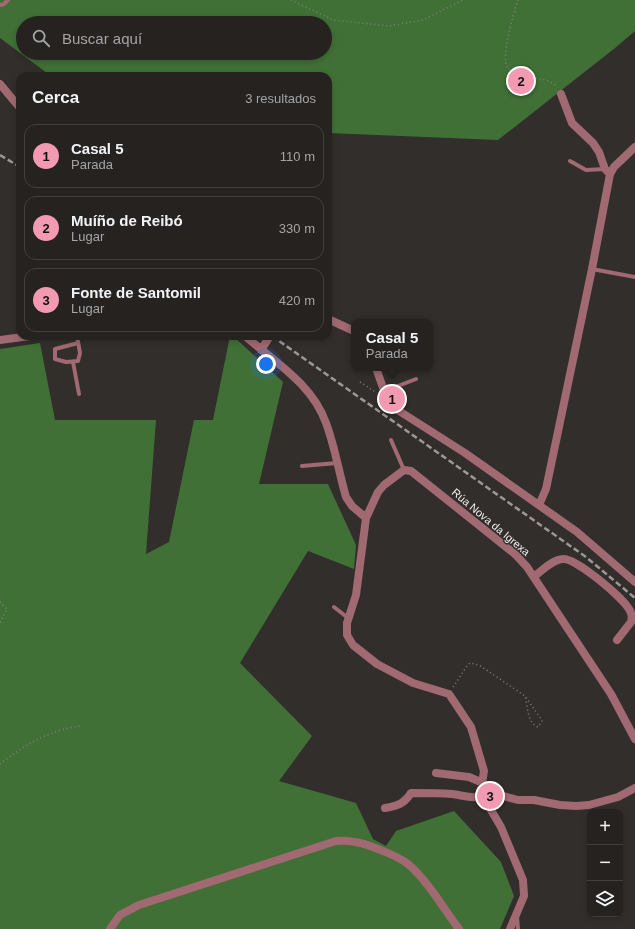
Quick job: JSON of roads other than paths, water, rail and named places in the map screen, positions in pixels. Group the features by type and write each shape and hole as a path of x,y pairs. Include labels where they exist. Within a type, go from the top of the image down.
{"street":[{"path":"0,84 16,98"},
{"path":"539,505 546,489 592,269 607,172 599,152 593,143 572,124 561,94"},
{"path":"607,172 635,147"},
{"path":"332,321 351,330"},
{"path":"0,340 16,338"},
{"path":"252,340 263,347 302,384 312,397 326,422 346,497 352,506 366,518"},
{"path":"263,347 267,340"},
{"path":"377,371 387,399 396,409 459,448 577,532 635,582"},
{"path":"404,470 384,485 378,492 366,518 356,595 348,618 346,631 348,638 353,645 377,664 413,683 449,694 471,727 484,771 480,790"},
{"name":"Rúa Nova da Igrexa","path":"404,470 411,471 515,554 534,576 580,650 611,694 635,739"},
{"path":"534,576 559,559 568,559 578,564 616,596 630,610 632,622 617,640"},
{"path":"436,773 469,777 480,790 501,827 522,880 524,896 510,929"},
{"path":"385,808 398,805 407,800 411,793 458,795 466,798 480,790 518,800 534,800 560,805 589,805 618,797 635,788"},
{"path":"110,929 120,915 139,905 265,863 336,841 345,840 360,842 390,854 408,864 426,884 459,929"}],"lane":[{"path":"0,5 4,4 8,0"},
{"path":"570,160 586,170 607,172"},
{"path":"592,269 635,276"},
{"path":"78,340 78,343 80,359 73,362 55,359 55,349 78,343"},
{"path":"73,362 79,394"},
{"path":"384,388 398,386 416,379"},
{"path":"391,440 404,470"},
{"path":"302,466 336,463"},
{"path":"334,607 348,618"},
{"path":"517,915 518,929"}],"railway":[{"path":"0,155 16,165"},
{"path":"278,340 586,557 635,598"}],"place":[{"name":"Muíño de Reibó","path":"521,81"},
{"name":"Casal 5","path":"392,399"},
{"name":"Fonte de Santomil","path":"490,796"}]}
